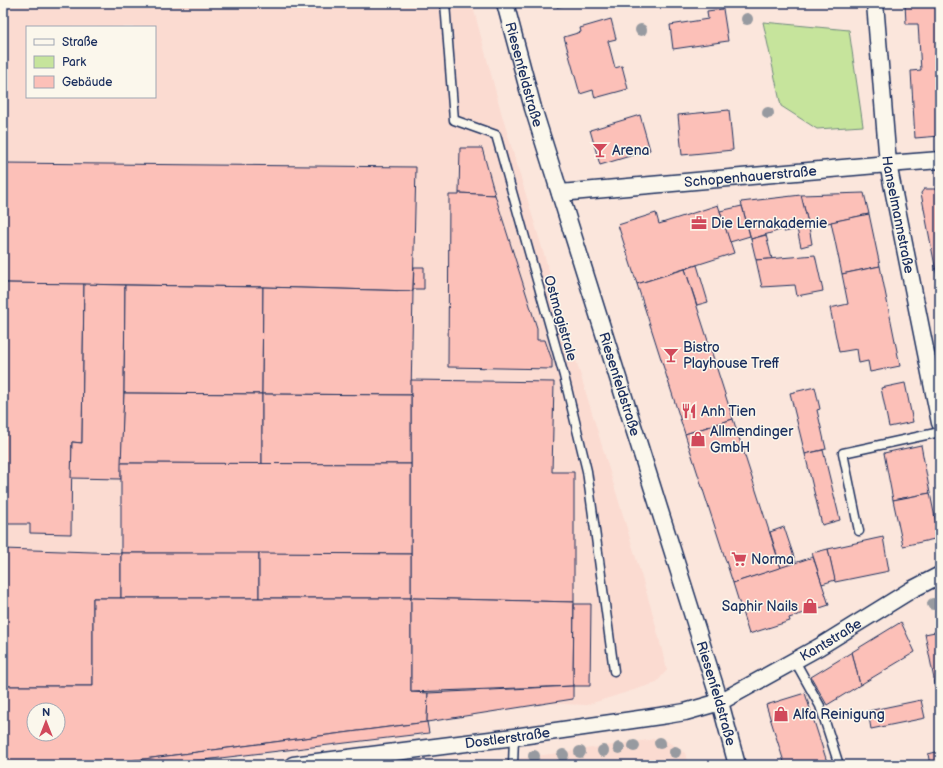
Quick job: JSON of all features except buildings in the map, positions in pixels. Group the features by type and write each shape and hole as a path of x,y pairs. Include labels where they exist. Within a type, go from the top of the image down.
{"street":[{"name":"Riesenfeldstraße","path":"505,3 533,108 720,702 737,765"},
{"name":"Hanselmannstraße","path":"875,3 888,164 940,423"},
{"name":"Schopenhauerstraße","path":"560,193 940,160"},
{"name":"Kantstraße","path":"720,702 795,661 911,590 940,575"},
{"name":"Dostlerstraße","path":"293,765 514,737 685,712 720,702"}],"lane":[{"name":"Ostmagistrale","path":"444,3 454,120 496,135 564,376 587,471 614,671"},
{"path":"859,531 843,453 940,432"},
{"path":"795,661 820,706 839,765"},
{"path":"513,765 514,737"}],"shaded area":[{"path":"3,3 472,3 503,119 652,611 667,670 656,683 586,705 428,698 427,722 429,733 162,765 3,765"},
{"path":"662,738 685,753 688,765 473,765"}],"green space":[{"path":"763,22 849,30 863,126 817,129 781,106"}],"place":[{"name":"Arena","path":"600,150"},
{"name":"Die Lernakademie","path":"699,223"},
{"name":"Bistro Playhouse Treff","path":"671,355"},
{"name":"Anh Tien","path":"689,411"},
{"name":"Allmendinger GmbH","path":"698,439"},
{"name":"Norma","path":"739,559"},
{"name":"Saphir Nails","path":"810,606"},
{"name":"Alfa Reinigung","path":"781,714"}]}
